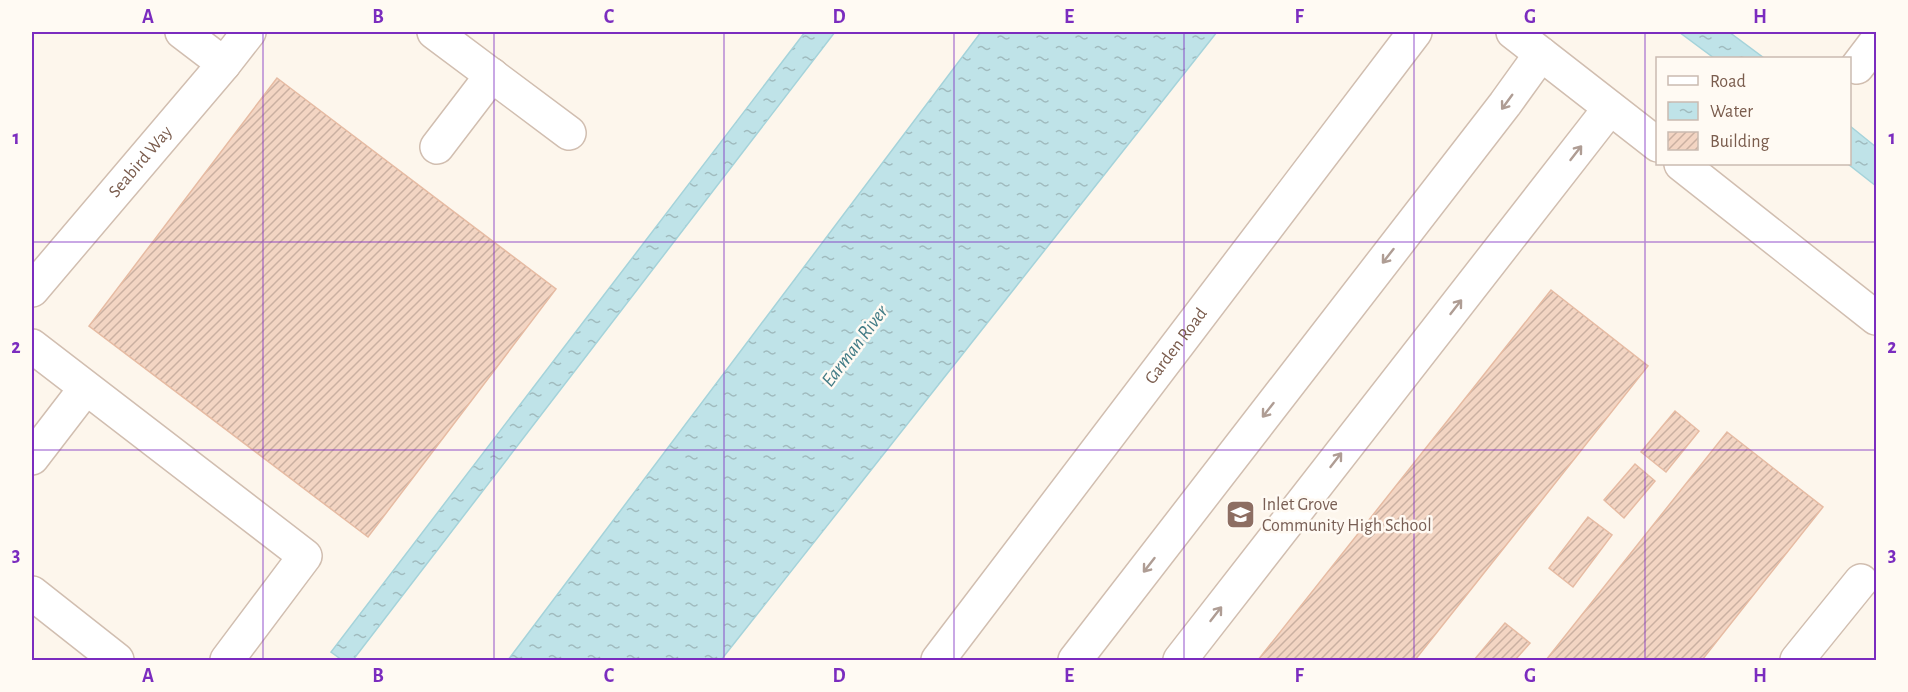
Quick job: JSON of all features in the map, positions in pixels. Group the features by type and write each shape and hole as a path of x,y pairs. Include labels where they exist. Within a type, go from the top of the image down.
{"street":[{"path":"182,32 224,64"},
{"name":"Seabird Way","path":"32,291 249,32"},
{"path":"434,32 569,133"},
{"name":"Garden Road","path":"938,660 1415,32"},
{"path":"1513,32 1656,143"},
{"path":"1075,660 1505,104 1541,54"},
{"path":"437,147 492,75"},
{"path":"1180,660 1610,108"},
{"path":"1682,165 1876,318"},
{"path":"32,346 305,556 227,660"},
{"path":"32,458 85,389"},
{"path":"1797,660 1871,578"},
{"path":"32,593 117,660"}],"water":[{"path":"805,32 835,32 353,660 342,660 331,652"},
{"name":"Earman River","path":"981,32 1217,32 721,660 508,660"},
{"path":"1679,32 1729,32 1763,57 1713,57"},
{"path":"1851,127 1876,147 1876,186 1849,165"}],"building":[{"path":"277,78 556,289 368,537 89,326"},
{"path":"1551,290 1648,366 1415,660 1258,660"},
{"path":"1675,411 1699,431 1666,472 1641,452"},
{"path":"1727,432 1823,507 1702,660 1546,660"},
{"path":"1635,464 1655,481 1624,518 1604,500"},
{"path":"1588,517 1612,535 1573,587 1549,568"},
{"path":"1505,623 1530,643 1515,660 1474,660"}],"place":[{"name":"Inlet Grove Community High School","path":"1241,515"}]}
